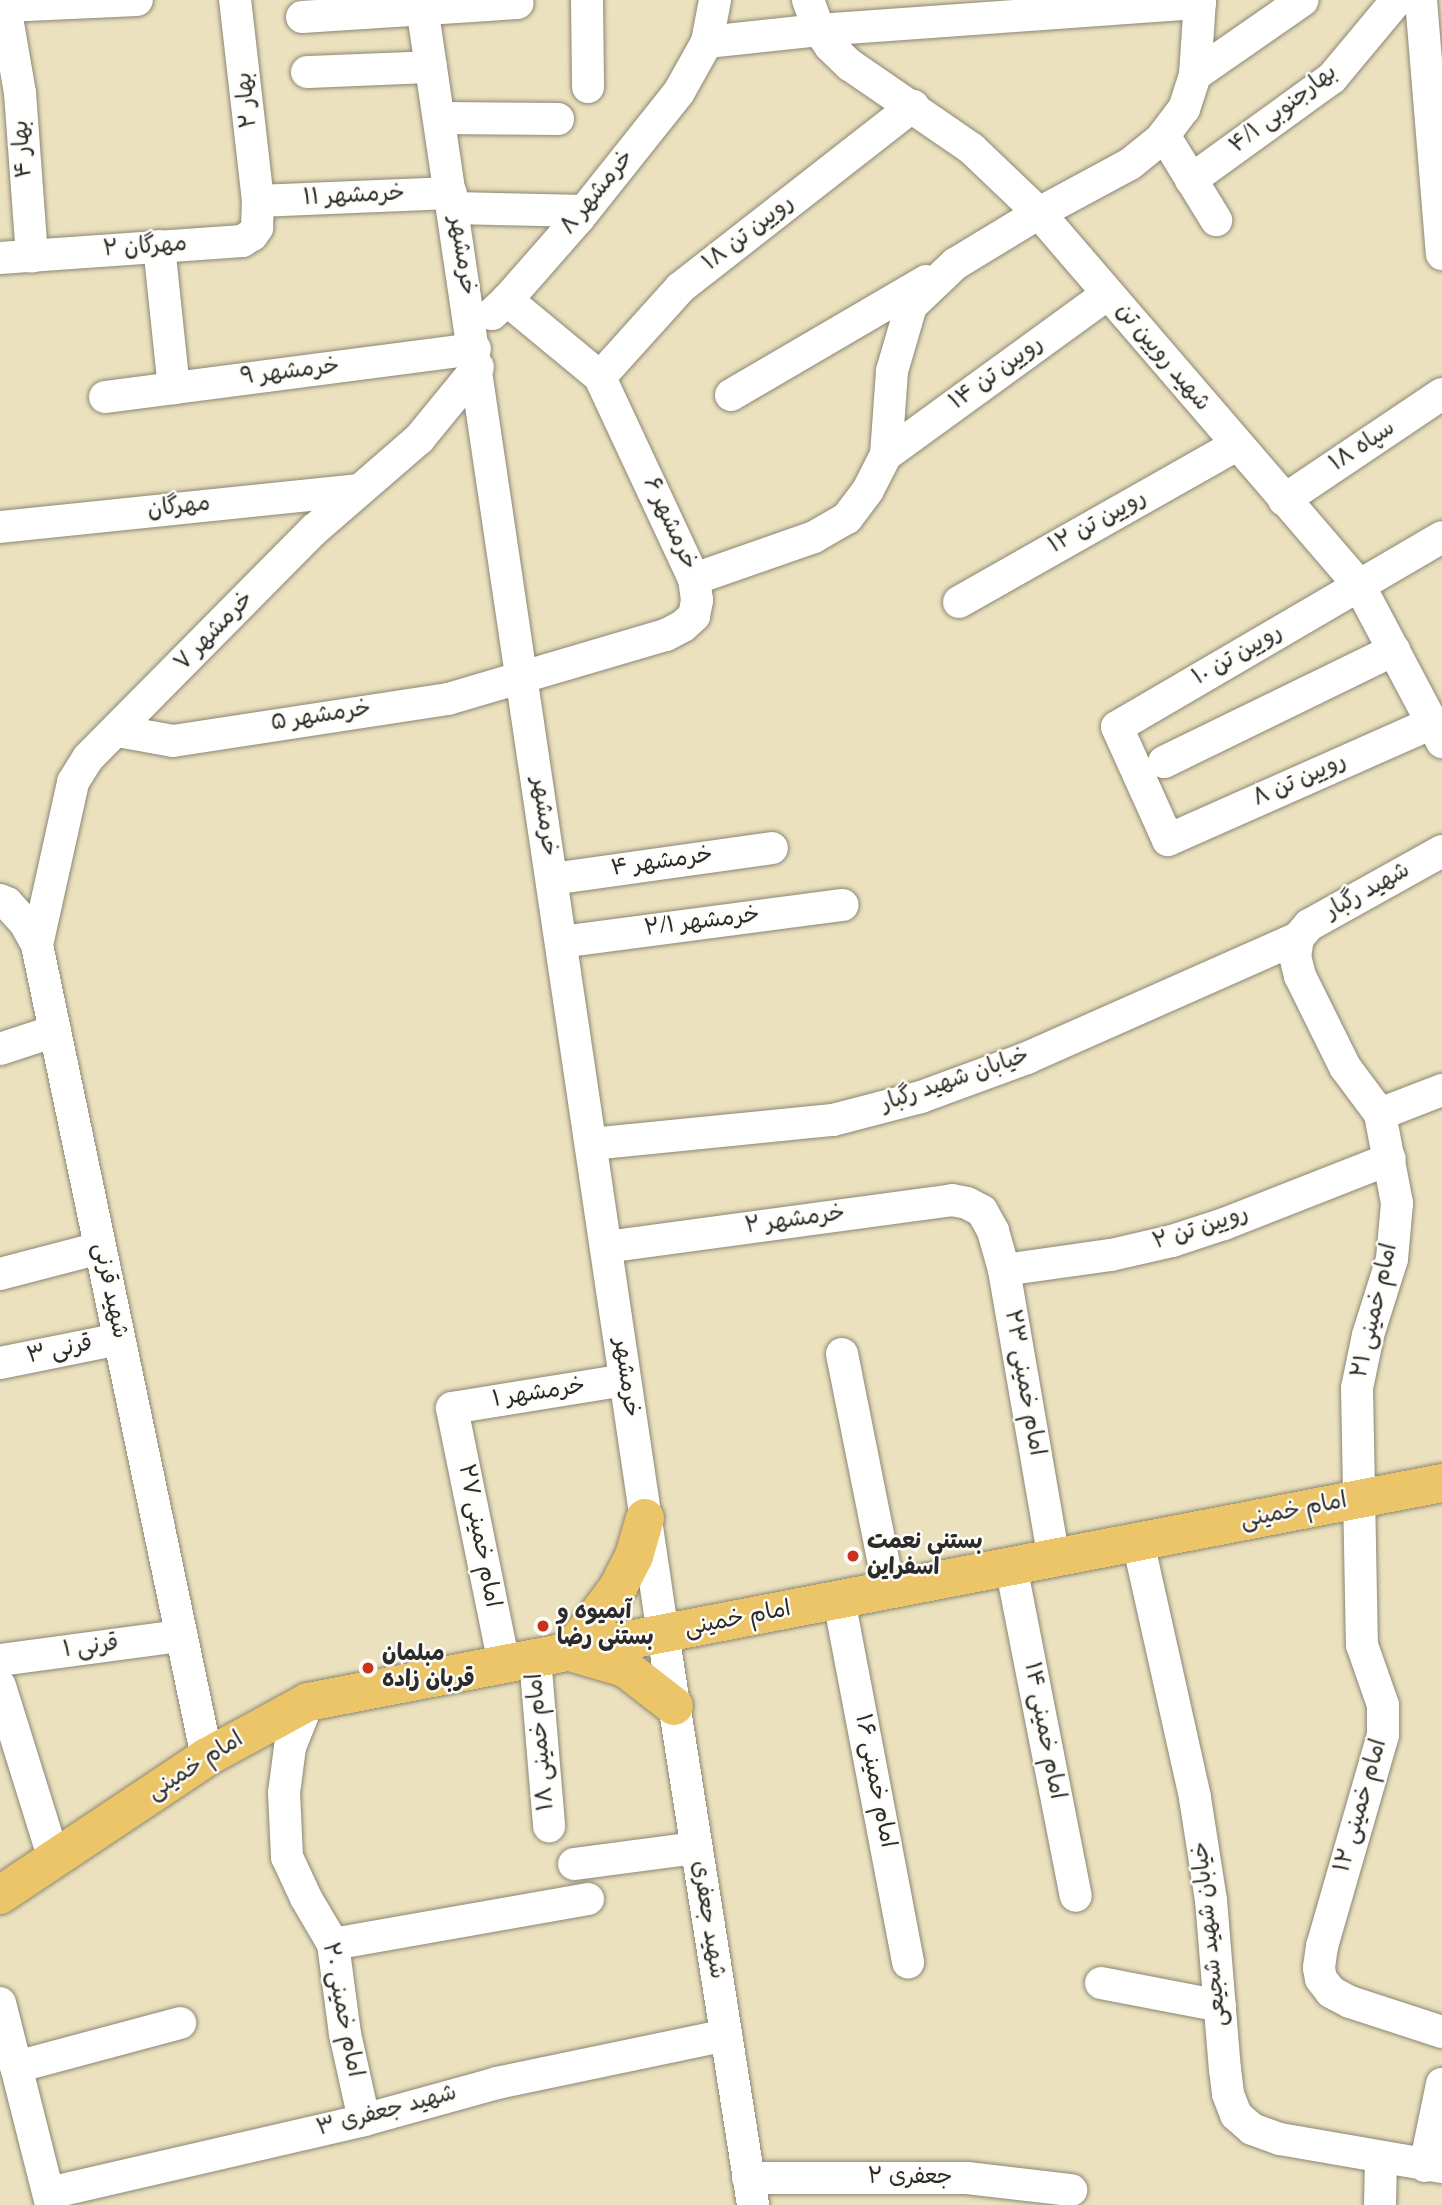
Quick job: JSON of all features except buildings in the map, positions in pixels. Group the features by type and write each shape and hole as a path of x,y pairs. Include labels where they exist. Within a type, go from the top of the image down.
{"main road":[{"name":"امام خمینی","path":"0,1895 207,1757 308,1702 1442,1483"},
{"path":"536,1658 619,1586 634,1556 645,1518"},
{"path":"536,1658 625,1668 674,1706"}],"street":[{"path":"2,6 137,0"},
{"name":"بهار ۲","path":"235,0 258,201"},
{"path":"587,0 588,87"},
{"name":"خرمشهر ۸","path":"475,349 507,300 584,211 679,92 707,43 715,0"},
{"name":"شهید رویین تن","path":"808,0 819,30 830,46 850,65 972,149 1039,213 1359,585 1437,732"},
{"path":"1195,75 1303,0"},
{"name":"بهارجنوبی ۴/۱","path":"1191,180 1332,78 1397,0"},
{"path":"1421,0 1442,254"},
{"path":"707,43 1008,8 1200,1 1195,75 1184,109 1164,135 1130,164 1039,213 731,396"},
{"path":"302,17 422,5 518,3"},
{"name":"خرمشهر","path":"422,5 663,1634"},
{"name":"بهار ۴","path":"2,6 20,93 32,257"},
{"path":"307,72 431,66"},
{"name":"رویین تن ۱۸","path":"600,377 680,288 913,106"},
{"path":"439,118 558,119"},
{"path":"1164,135 1216,220"},
{"name":"خرمشهر ۱۱","path":"258,201 452,200 584,211"},
{"name":"مهرگان ۲","path":"0,258 242,241 257,228 258,201"},
{"path":"159,246 174,388"},
{"path":"694,579 814,537 847,518 868,490 886,455 892,371 911,306 955,264"},
{"name":"رویین تن ۱۴","path":"886,455 1108,294"},
{"name":"خرمشهر ۶","path":"507,300 600,377 694,579 697,600 694,616 666,635 523,678"},
{"name":"خرمشهر ۹","path":"105,397 475,349"},
{"name":"خرمشهر ۷","path":"37,945 73,782 88,758 358,489 419,439 475,349"},
{"name":"سپاه ۱۸","path":"1284,500 1442,394"},
{"name":"رویین تن ۱۲","path":"959,602 1237,445"},
{"name":"مهرگان","path":"0,527 358,489"},
{"name":"رویین تن ۱۰","path":"1168,840 1117,727 1442,537"},
{"path":"1164,762 1394,650"},
{"name":"خرمشهر ۵","path":"118,731 173,741 448,698 523,678"},
{"name":"رویین تن ۸","path":"1168,840 1437,732"},
{"name":"خرمشهر ۴","path":"552,879 772,848"},
{"name":"شهید رگبار","path":"1298,938 1309,925 1442,851"},
{"path":"0,900 25,923 37,945"},
{"name":"خرمشهر ۲/۱","path":"561,942 842,905"},
{"name":"امام خمینی ۲۱","path":"1298,938 1295,956 1300,976 1345,1067 1380,1114 1397,1203 1392,1259 1368,1335 1357,1388 1361,1499"},
{"name":"خیابان شهید رگبار","path":"591,1144 833,1120 921,1097 1027,1058 1298,938"},
{"name":"شهید قرنی","path":"37,945 207,1757"},
{"path":"0,1049 55,1031"},
{"path":"1380,1114 1442,1090"},
{"name":"رویین تن ۲","path":"1004,1270 1111,1255 1172,1241 1390,1159"},
{"name":"خرمشهر ۲","path":"606,1247 952,1200 967,1203 982,1211"},
{"name":"امام خمینی ۲۳","path":"982,1211 993,1231 1004,1270 1054,1558"},
{"path":"0,1274 100,1248"},
{"name":"قرنی ۳","path":"0,1363 119,1339"},
{"path":"842,1354 889,1590"},
{"name":"خرمشهر ۱","path":"452,1408 625,1380"},
{"name":"امام خمینی ۲۷","path":"452,1408 536,1658"},
{"name":"امام خمینی ۱۲","path":"1361,1499 1362,1645 1367,1666 1383,1705 1383,1735 1322,1946 1319,1968 1321,1979 1331,1992 1350,2002 1442,2032"},
{"name":"خیابان شهید شجیعی","path":"1138,1542 1195,1798 1211,1900 1228,2094 1236,2115 1252,2129 1280,2139 1434,2167"},
{"name":"امام خمینی ۱۴","path":"1011,1566 1076,1896"},
{"name":"امام خمینی ۱۶","path":"839,1600 908,1962"},
{"name":"شهید جعفری","path":"663,1634 750,2192"},
{"name":"قرنی ۱","path":"0,1660 181,1636"},
{"name":"امام خمینی ۱۸","path":"536,1658 550,1826"},
{"path":"0,1686 54,1859"},
{"name":"امام خمینی ۲۰","path":"308,1702 290,1747 284,1793 287,1857 306,1898 333,1944 345,2034 364,2120"},
{"path":"574,1864 696,1848"},
{"path":"333,1944 588,1899"},
{"path":"1101,1983 1220,2006"},
{"path":"0,2003 50,2199"},
{"path":"16,2067 180,2023"},
{"name":"شهید جعفری ۳","path":"50,2199 364,2120 497,2083 726,2035"},
{"path":"1434,2167 1442,2084"},
{"path":"1380,2205 1381,2158"},
{"name":"جعفری ۲","path":"750,2192 967,2178 1071,2190"}],"place":[{"name":"بستنی نعمت اسفراین","path":"853,1556"},
{"name":"آبمیوه و بستنی رضا","path":"543,1626"},
{"name":"مبلمان قربان زاده","path":"368,1668"}]}
